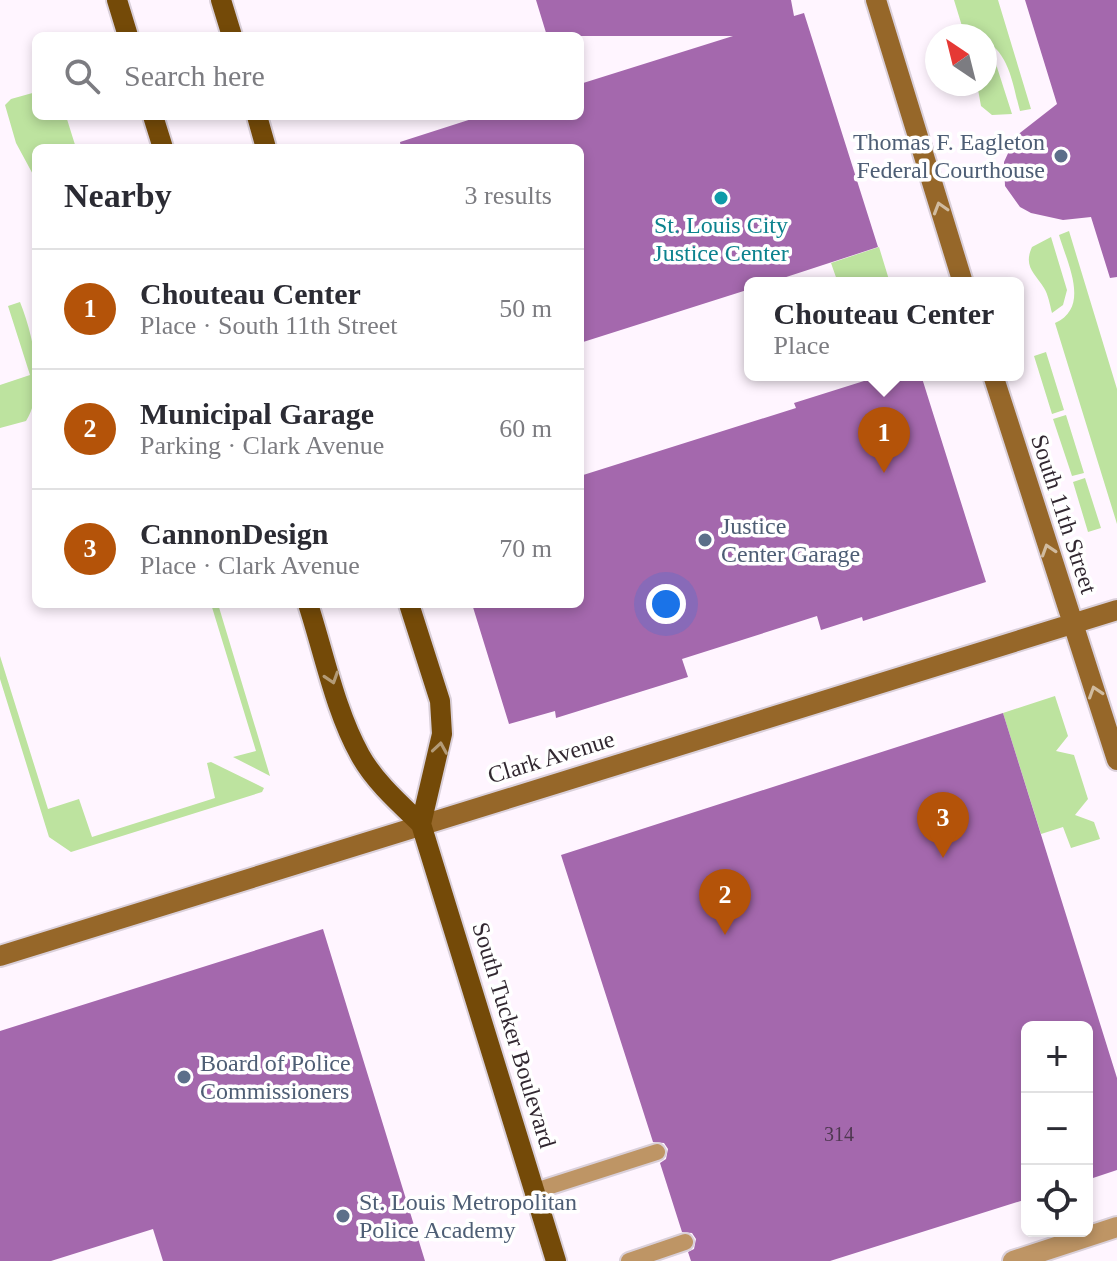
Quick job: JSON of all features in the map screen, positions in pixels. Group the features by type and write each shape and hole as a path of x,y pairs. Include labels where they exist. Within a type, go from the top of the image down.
{"main road":[{"path":"117,0 127,32"},
{"path":"221,0 231,32"},
{"path":"154,120 162,144"},
{"path":"258,120 265,144"},
{"name":"South Tucker Boulevard","path":"309,608 350,735 361,757 377,781 421,824 556,1261"},
{"path":"410,608 440,701 442,734 421,824"}],"street":[{"path":"876,0 961,277"},
{"name":"South 11th Street","path":"995,381 1117,760"},
{"name":"Clark Avenue","path":"0,956 1117,610"},
{"path":"1013,1261 1117,1227"}],"lane":[{"path":"535,1191 657,1152"},
{"path":"629,1261 685,1242"}],"green space":[{"path":"954,0 998,0 1031,109 1020,111 1005,62 997,51 997,24 961,24"},
{"path":"997,67 1012,114 992,115 981,106 979,96 997,96"},
{"path":"32,93 32,120 67,120 75,144 32,144 32,173 16,143 5,105 11,99"},
{"path":"1069,231 1117,389 1117,524 1055,323 1066,316 1074,296 1071,271 1059,235"},
{"path":"1051,237 1067,290 1063,305 1052,313 1047,293 1029,265 1032,247"},
{"path":"879,247 888,277 836,277 831,263"},
{"path":"20,302 32,342 32,408 26,421 0,428 0,385 30,375 8,306"},
{"path":"1046,352 1064,410 1052,414 1034,356"},
{"path":"1066,415 1084,473 1072,476 1053,419"},
{"path":"1085,478 1101,528 1088,532 1073,482"},
{"path":"212,608 219,608 270,776 233,757 256,751"},
{"path":"0,656 48,809 79,799 92,837 215,798 207,763 211,762 264,788 262,792 71,852 49,837 0,679"},
{"path":"1055,696 1068,736 1056,751 1074,755 1088,799 1075,815 1094,822 1100,839 1071,848 1063,827 1041,834 1003,713"}],"building":[{"name":"St. Louis City Justice Center","path":"536,0 791,0 794,16 804,13 878,247 786,277 744,277 744,291 584,342 584,144 400,142 469,120 584,120 584,83 733,36 584,36 584,32 546,32"},
{"name":"Thomas F. Eagleton Federal Courthouse","path":"1025,0 1117,0 1117,277 1110,278 1091,217 1063,220 1031,213 1020,207 1005,186 1004,162 1016,136 1057,104"},
{"name":"Justice Center Garage","path":"864,381 923,381 986,582 863,621 862,617 821,630 817,616 682,659 688,677 556,718 555,711 509,724 473,608 584,608 584,475 796,408 794,403"},
{"path":"1003,713 1117,1078 1117,1170 1093,1178 1093,1021 1021,1021 1021,1201 830,1261 691,1261 688,1252 694,1249 696,1239 692,1233 682,1232 660,1163 666,1159 668,1149 664,1143 653,1142 561,855"},
{"name":"Board of Police Commissioners","path":"323,929 425,1261 163,1261 153,1229 51,1261 0,1261 0,1031"}],"place":[{"name":"Thomas F. Eagleton Federal Courthouse","path":"1061,156"},
{"name":"St. Louis City Justice Center","path":"721,198"},
{"name":"Chouteau Center","path":"884,473"},
{"name":"Justice Center Garage","path":"705,540"},
{"name":"CannonDesign","path":"943,858"},
{"name":"Municipal Garage","path":"725,935"},
{"name":"Board of Police Commissioners","path":"184,1077"},
{"name":"St. Louis Metropolitan Police Academy","path":"343,1216"}]}
